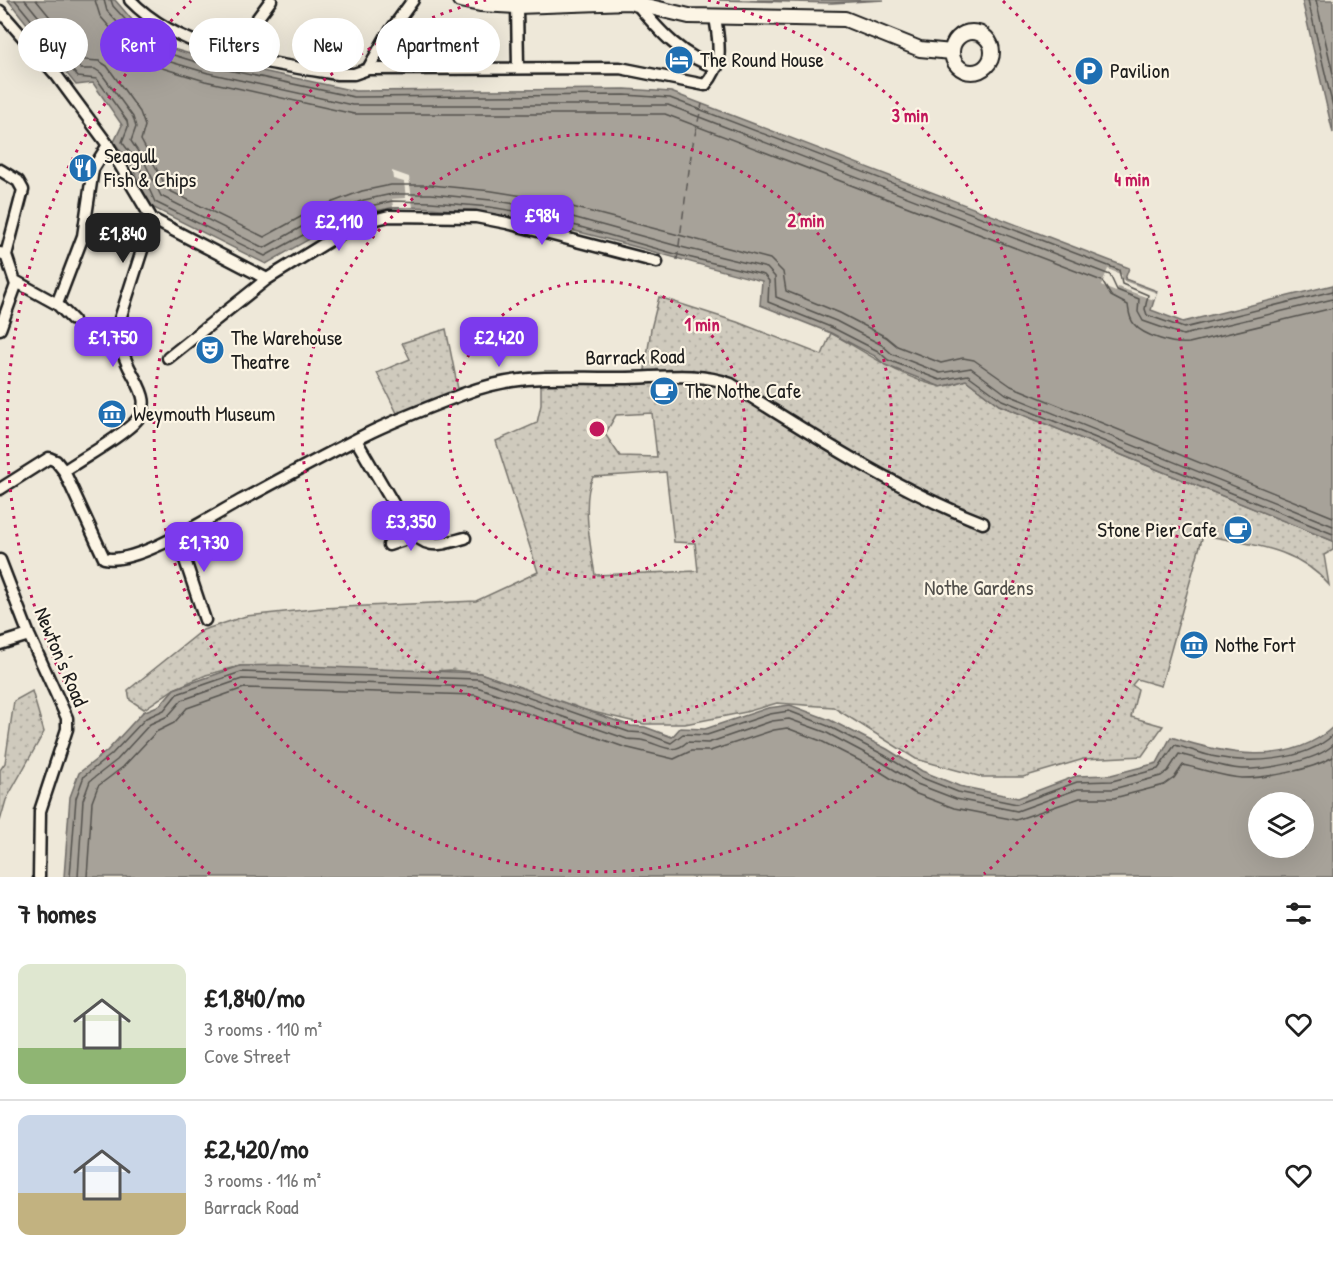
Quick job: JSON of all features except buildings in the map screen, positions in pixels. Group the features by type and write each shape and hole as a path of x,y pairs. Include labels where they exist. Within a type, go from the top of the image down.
{"street":[{"path":"130,0 170,30 189,37"},
{"path":"258,18 271,0"},
{"path":"368,69 386,37 414,0"},
{"path":"460,0 480,4 517,6 588,1 642,2 689,16 844,19 920,49 952,52"},
{"path":"642,2 682,51 700,62 717,67"},
{"path":"517,6 518,68"},
{"path":"0,11 57,76 108,145 152,219 267,279"},
{"path":"280,63 337,74 354,74 368,69 620,68 705,85 717,67 719,40 715,16"},
{"path":"57,304 82,236 93,169 108,145"},
{"path":"0,170 18,182 23,190 3,254 15,281 57,304 73,320"},
{"path":"168,358 267,279 345,231 365,222 389,216 476,217 657,262"},
{"path":"0,489 49,458 56,461 64,471 133,424 145,403 142,388 122,350 118,334 120,319 152,219"},
{"path":"0,329 15,281"},
{"name":"Barrack Road","path":"64,471 104,558 113,560 138,553 177,536 356,440 468,393 510,380 530,377 713,377 731,384 835,450 898,485 942,507 983,523"},
{"path":"356,440 417,539 433,546 465,538"},
{"path":"389,545 410,537 412,533"},
{"path":"177,536 205,620"},
{"name":"Newton's Road","path":"0,560 29,634 67,718 67,729 40,811 39,877"},
{"path":"0,644 29,634"}],"green space":[{"name":"Nothe Gardens","path":"659,297 737,322 822,355 831,333 884,364 926,383 945,386 966,380 999,405 1333,541 1333,550 1324,555 1329,585 1302,562 1287,555 1255,545 1203,535 1161,686 1137,679 1132,685 1138,689 1131,717 1163,726 1142,756 1084,759 1023,777 982,777 916,759 833,707 777,703 746,712 685,724 644,724 576,708 480,673 450,670 421,672 240,666 206,675 174,689 144,709 130,700 128,690 203,630 246,616 322,608 476,601 538,572 496,441 537,423 541,405 541,382 643,383 651,329","holes":["652,413 657,457 620,456 605,434 616,415","666,472 674,542 695,543 698,571 595,575 587,511 589,487 593,477"]},
{"path":"446,329 458,389 398,415 377,373 410,359 402,343"},
{"path":"32,691 44,732 6,800 0,821 0,770 5,763 14,701"}],"water":[{"path":"8,0 115,0 130,18 100,18 100,72 177,72 177,50 189,54 189,72 267,72 355,91 625,89 671,92 1129,268 1125,279 1157,291 1151,310 1183,322 1333,285 1333,541 999,405 966,380 941,387 885,365 875,356 831,333 760,305 762,281 609,240 531,221 429,208 397,207 341,223 266,264 150,206 131,165 114,142 122,125 93,83 76,85 66,72 88,72 88,18 22,18"},
{"path":"719,0 884,0 832,3"},
{"path":"1302,0 1333,0 1333,133"},
{"path":"278,665 480,673 631,726 645,727 672,737 680,728 705,729 768,708 790,705 830,720 887,749 922,771 959,786 1018,798 1076,776 1111,775 1157,763 1171,737 1233,752 1276,753 1315,740 1333,727 1333,877 64,877 70,797 79,773 107,751 143,712 160,705 174,689 240,666"}],"pier":[{"path":"392,171 409,177 413,207 393,207 392,199 406,198 404,182 393,179"},
{"path":"1108,269 1122,275 1121,280 1157,293 1154,300 1118,287 1116,292 1101,286"}],"ferry route":[{"path":"677,260 692,148 702,104"}],"place":[{"name":"The Round House","path":"679,60"},
{"name":"Pavilion","path":"1089,71"},
{"name":"Seagull Fish & Chips","path":"83,168"},
{"name":"The Warehouse Theatre","path":"210,350"},
{"name":"The Nothe Cafe","path":"664,391"},
{"name":"Weymouth Museum","path":"112,414"},
{"name":"Stone Pier Cafe","path":"1238,530"},
{"name":"Nothe Fort","path":"1194,645"}]}
